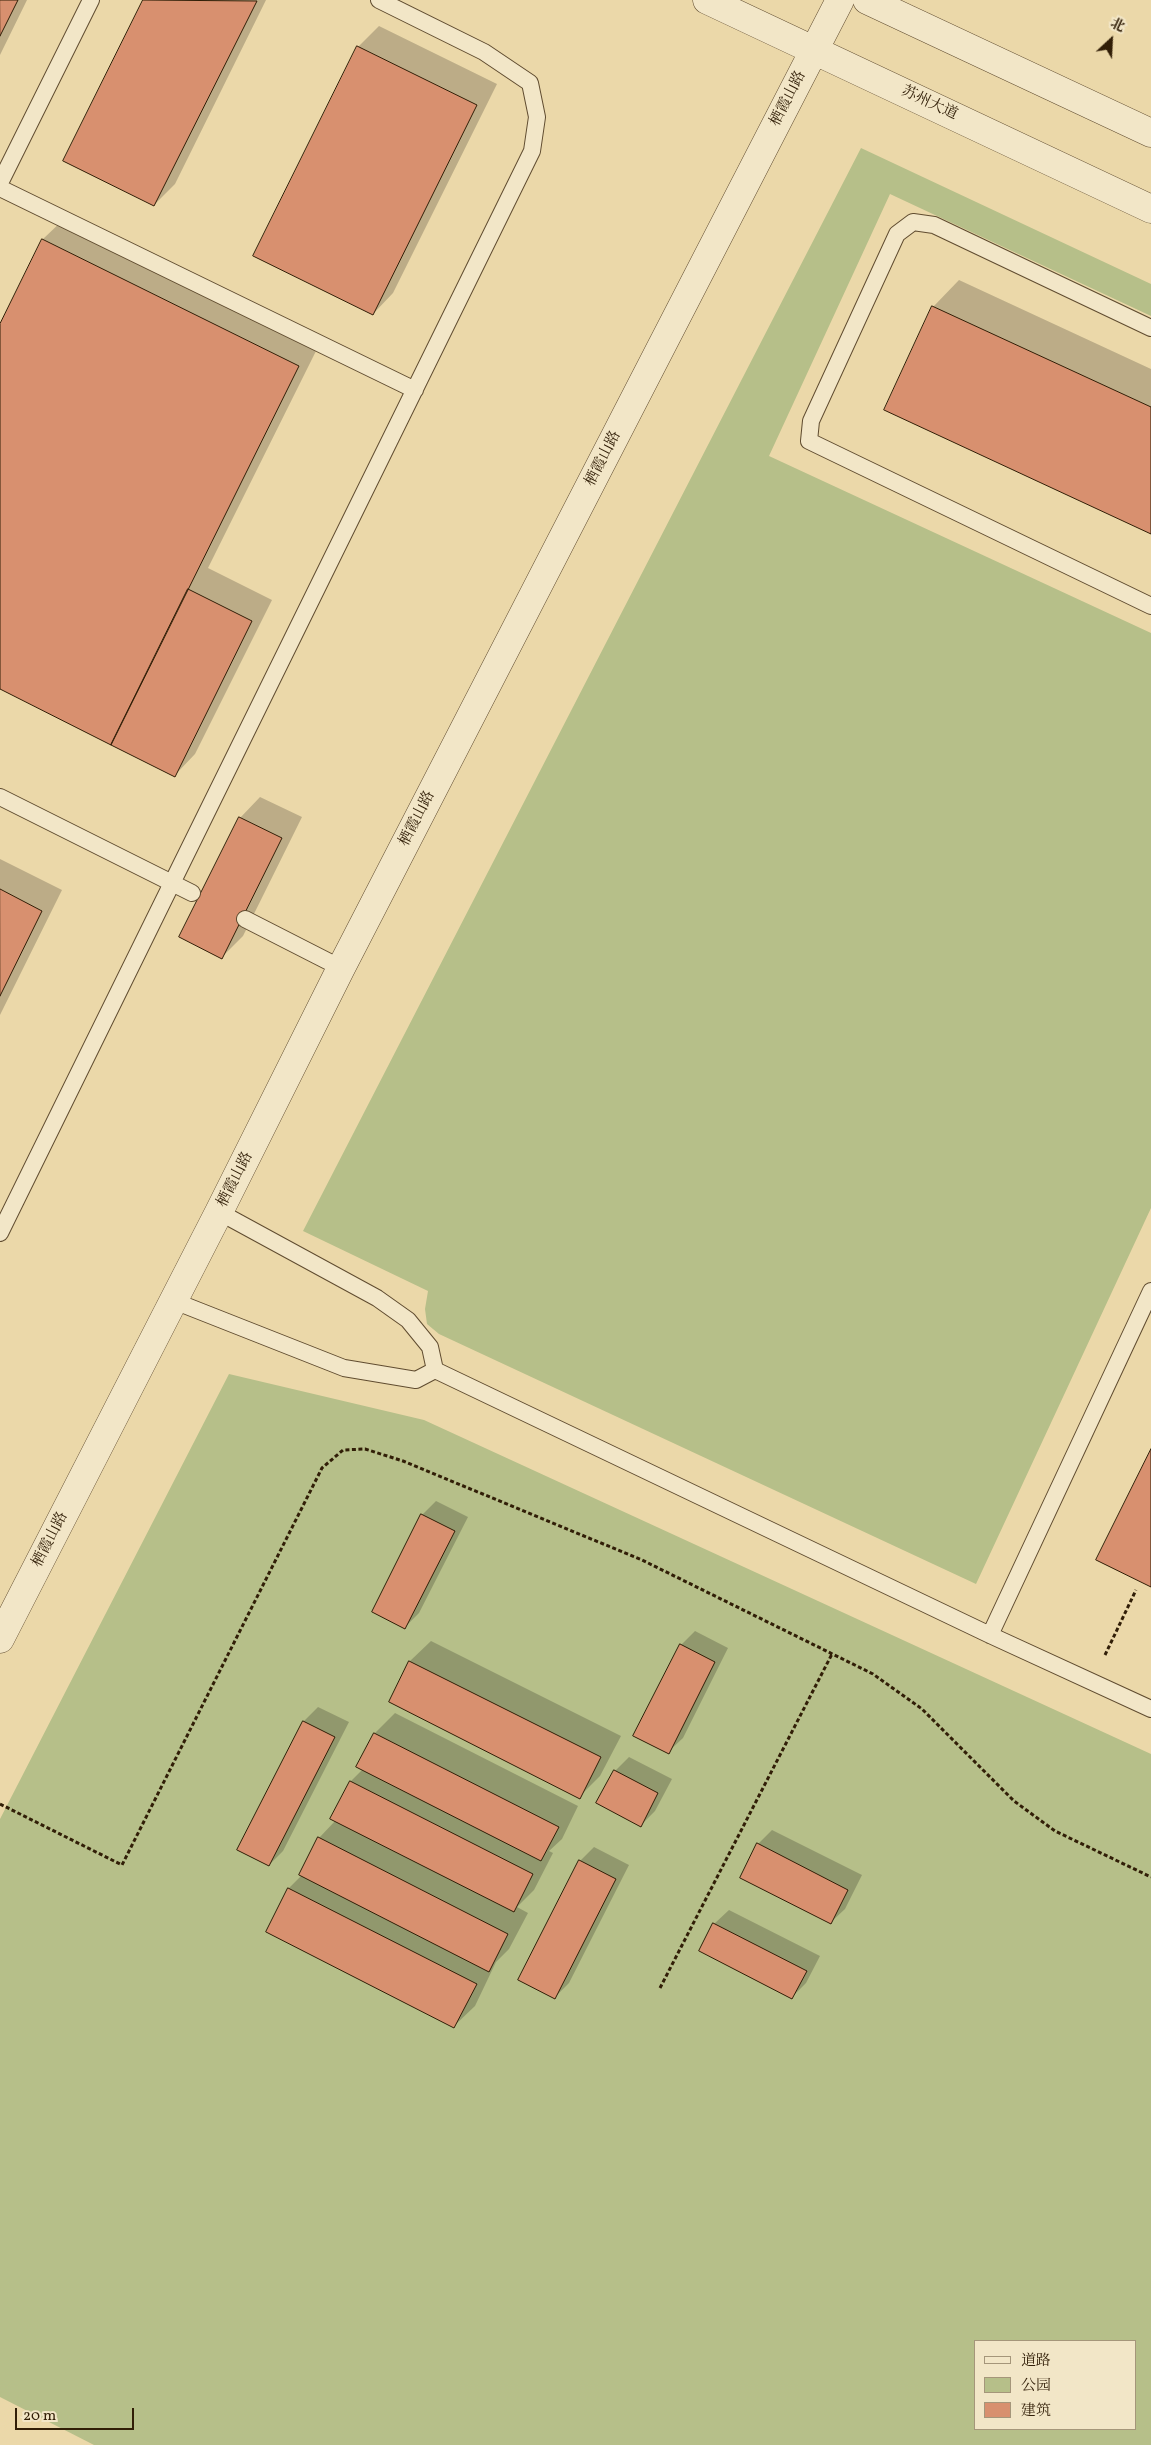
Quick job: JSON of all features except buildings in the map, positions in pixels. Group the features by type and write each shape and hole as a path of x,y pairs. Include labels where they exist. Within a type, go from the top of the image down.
{"street":[{"name":"苏州大道","path":"707,0 1151,209"},
{"name":"栖霞山路","path":"0,1639 220,1212 342,968 840,0"},
{"path":"866,0 1151,133"}],"lane":[{"path":"0,183 92,0"},
{"path":"0,1233 532,151 537,117 530,83 484,52 379,0"},
{"path":"0,188 415,390"},
{"path":"1151,328 934,225 913,222 897,234 811,421 809,441 1151,606"},
{"path":"0,797 192,893"},
{"path":"245,919 342,968"},
{"path":"220,1212 377,1298 408,1320 430,1347 435,1370"},
{"path":"990,1635 1151,1290"},
{"path":"174,1300 344,1368 416,1380 435,1370"},
{"path":"435,1370 990,1635 1151,1709"}],"path":[{"path":"0,1804 122,1865 322,1468 343,1450 365,1449 403,1461 642,1560 873,1674 922,1709 1014,1801 1055,1830 1151,1877"},
{"path":"1092,1682 1136,1590"},
{"path":"660,1988 832,1654"}],"green space":[{"path":"861,148 1151,284 1151,316 890,194 769,456 1151,633 1151,1208 976,1584 439,1334 427,1324 425,1309 428,1291 303,1231"},
{"path":"229,1374 424,1420 1151,1754 1151,2445 94,2445 0,2397 0,1819"}]}
